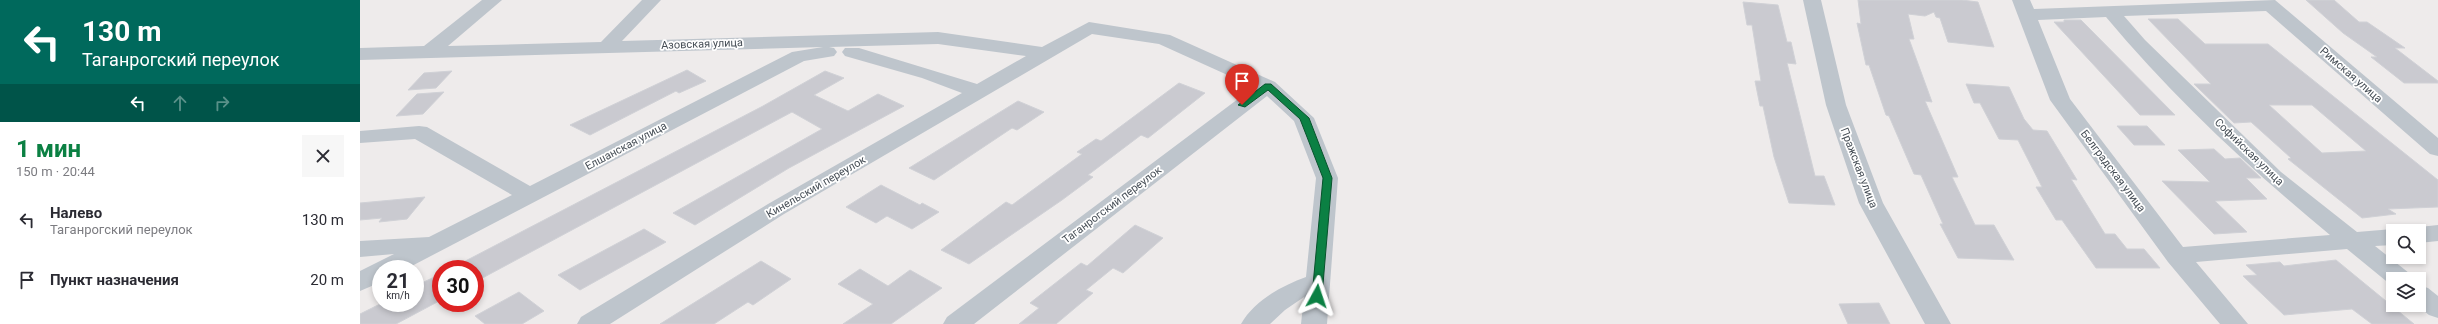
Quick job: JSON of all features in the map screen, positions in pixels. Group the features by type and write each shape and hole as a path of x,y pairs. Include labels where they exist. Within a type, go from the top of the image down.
{"street":[{"path":"429,52 492,0"},
{"path":"606,47 652,0"},
{"name":"Пражская улица","path":"1812,0 1836,105 1871,203 1938,324"},
{"path":"2024,8 2110,11 2267,2"},
{"name":"Римская улица","path":"2267,2 2438,149"},
{"name":"Белградская улица","path":"2024,8 2060,100 2177,256 2235,324"},
{"name":"Софийская улица","path":"2110,11 2138,44 2273,177 2391,272"},
{"name":"Кинельский переулок","path":"590,324 776,209 1089,28 1164,39 1268,86 1304,118 1327,178 1314,324"},
{"name":"Азовская улица","path":"360,54 606,47 860,46 938,38 1044,53"},
{"path":"860,46 980,92"},
{"name":"Елшанская улица","path":"404,260 531,196 799,56 860,46"},
{"name":"Таганрогский переулок","path":"956,324 1268,86"},
{"path":"360,137 419,132 531,196"},
{"path":"2426,235 2438,234"},
{"path":"2177,256 2386,238"},
{"path":"360,249 437,243"},
{"path":"360,282 372,276"},
{"path":"1254,324 1278,299 1298,288 1318,282"},
{"path":"2426,300 2438,309"}],"building":[{"path":"1858,0 1962,0 1978,2 1994,47 1948,42 1940,18 1936,17 1934,12 1925,16 1908,14 1914,39 1909,39 1932,102 1925,101 1958,177 1952,177 1975,225 1994,225 2014,260 1958,258 1940,224 1943,224 1921,175 1914,174 1889,116 1886,115 1869,65 1866,65 1857,23 1861,24"},
{"path":"2306,0 2334,0 2359,22 2367,22 2405,48 2395,48 2438,81 2438,83 2404,83 2371,57 2377,57 2343,33"},
{"path":"1743,2 1778,5 1787,42 1791,42 1796,64 1787,63 1815,176 1824,176 1835,205 1789,203 1774,157 1763,106 1760,106 1755,81 1761,81 1752,25 1747,25"},
{"path":"2148,19 2178,19 2205,44 2268,44 2438,180 2438,207 2388,209 2396,214 2362,218 2288,159 2291,158 2251,122 2234,123 2194,84 2211,84","holes":["2269,105 2312,105 2366,151 2322,153"]},
{"path":"2064,20 2081,20 2175,115 2140,115 2054,22 2064,22"},
{"path":"687,70 706,81 679,93 676,91 590,135 570,125"},
{"path":"452,71 436,88 408,90 424,73"},
{"path":"825,71 844,78 814,95 848,111 878,94 904,106 789,168 695,225 673,213 822,129 792,112 484,277 484,260 467,260 763,106"},
{"path":"1179,83 1205,93 1148,138 1141,135 1088,175 1093,177 1062,200 969,264 941,250 1006,202 1012,205 1082,154 1077,152 1096,139 1101,141"},
{"path":"1966,84 2009,87 2024,119 2033,130 2047,131 2077,180 2071,179 2105,234 2115,234 2127,249 2144,249 2160,268 2096,268 2062,220 2056,220 2036,187 2042,187 2018,140 1999,139 1980,103 1974,103"},
{"path":"444,92 423,114 396,116 417,94"},
{"path":"1018,101 1044,112 1017,130 1012,128 934,180 909,168"},
{"path":"2117,126 2147,126 2165,145 2134,145"},
{"path":"2214,149 2225,159 2240,158 2261,178 2246,178 2267,199 2215,201 2247,232 2214,234 2162,181 2210,182 2178,150"},
{"path":"881,185 920,205 922,203 939,212 912,229 887,216 876,223 846,207"},
{"path":"425,197 407,219 379,222 382,218 360,220 360,203"},
{"path":"1135,225 1163,238 1123,273 1113,268 1086,290 1093,293 1056,324 1019,324 1039,308 1030,303 1081,263 1087,266"},
{"path":"644,229 666,242 580,290 558,275"},
{"path":"2336,260 2386,301 2386,312 2399,312 2414,324 2372,324 2352,309 2284,315 2243,276 2257,275 2246,265 2280,262 2284,266"},
{"path":"761,261 791,279 753,305 748,302 714,324 660,324"},
{"path":"860,269 888,286 910,270 942,288 891,324 843,324 873,304 838,284"},
{"path":"432,278 432,305 424,309 424,282"},
{"path":"519,292 544,311 522,324 485,324 475,316"},
{"path":"1879,303 1890,324 1848,324 1839,304"},
{"path":"372,308 372,312 418,312 396,324 360,324 360,314"}],"route":[{"path":"1242,105 1268,86 1304,118 1327,178 1317,296"}]}
